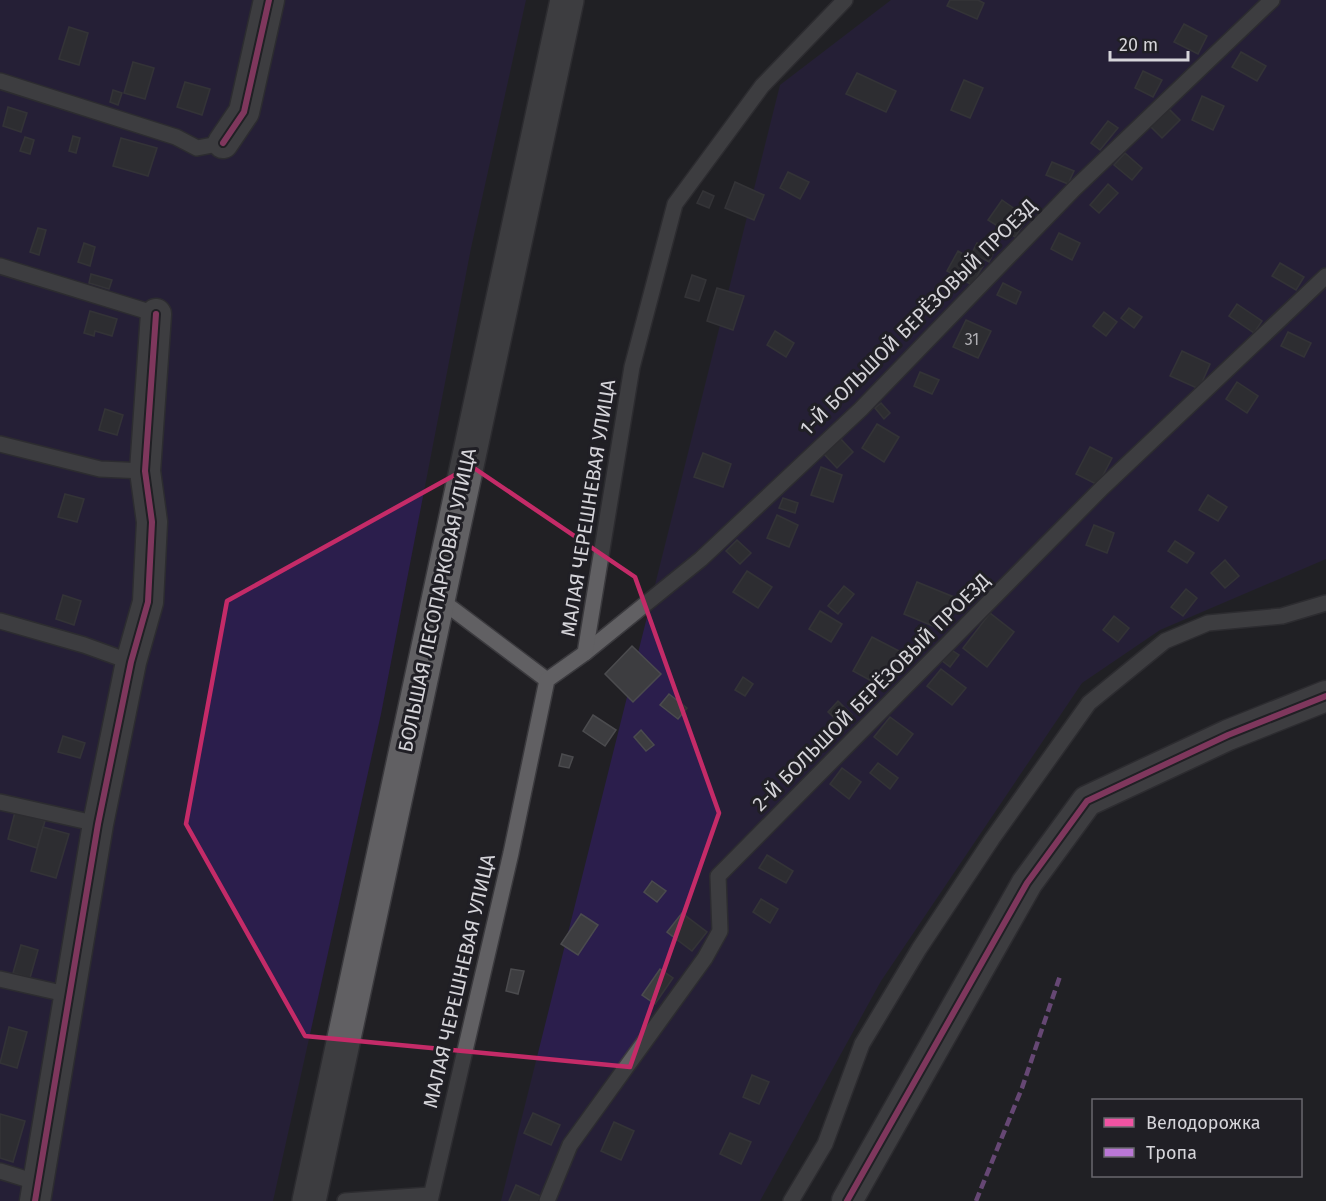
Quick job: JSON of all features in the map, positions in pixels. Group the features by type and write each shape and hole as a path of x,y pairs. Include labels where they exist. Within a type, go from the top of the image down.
{"main road":[{"name":"БОЛЬШАЯ ЛЕСОПАРКОВАЯ УЛИЦА","path":"309,1201 567,0"}],"street":[{"path":"223,143 244,112 269,0"},
{"path":"37,1192 98,824 131,662 148,602 152,522 145,471 156,314"},
{"path":"847,1201 1027,883 1087,801 1228,735 1326,696"}],"lane":[{"name":"МАЛАЯ ЧЕРЕШНЕВАЯ УЛИЦА","path":"430,1198 512,853 547,680 585,653 632,367 675,204 762,86 845,0"},
{"name":"1-Й БОЛЬШОЙ БЕРЁЗОВЫЙ ПРОЕЗД","path":"585,653 701,559 861,409 1074,189 1272,0"},
{"path":"0,81 176,137 197,148 223,143"},
{"path":"0,266 156,314"},
{"name":"2-Й БОЛЬШОЙ БЕРЁЗОВЫЙ ПРОЕЗД","path":"547,1201 570,1145 705,958 720,931 718,876 1102,488 1326,276"},
{"path":"0,444 100,469 145,471"},
{"path":"438,598 547,680"},
{"path":"791,1201 825,1144 862,1044 919,949 992,839 1089,703 1164,641 1208,623 1282,616 1326,603"},
{"path":"0,621 84,645 131,662"},
{"path":"0,802 98,824"},
{"path":"0,979 70,995"},
{"path":"0,1171 37,1192"},
{"path":"345,1201 430,1198"}],"highlighted area":[{"path":"471,466 635,577 719,813 630,1067 305,1036 186,824 227,601"}],"shaded area":[{"path":"0,0 526,0 471,248 381,714 273,1201 0,1201"},
{"path":"891,0 1326,0 1326,559 1160,630 1082,683 881,981 760,1201 501,1201 780,85"}],"building":[{"path":"950,0 978,0 984,3 977,19 947,6"},
{"path":"1184,24 1207,36 1198,54 1174,42"},
{"path":"69,27 88,33 79,65 59,59"},
{"path":"1241,52 1266,66 1257,81 1232,67"},
{"path":"133,62 154,68 145,99 124,93"},
{"path":"1143,71 1162,80 1153,97 1135,88"},
{"path":"857,73 896,91 886,112 846,94"},
{"path":"964,80 983,88 970,118 951,110"},
{"path":"185,82 210,89 202,115 177,107"},
{"path":"113,90 122,93 118,105 110,102"},
{"path":"1202,96 1224,106 1213,130 1192,120"},
{"path":"8,107 27,113 21,132 3,126"},
{"path":"1168,108 1180,120 1162,138 1150,126"},
{"path":"1108,121 1118,128 1100,150 1091,143"},
{"path":"73,136 80,138 76,153 69,151"},
{"path":"25,137 34,140 30,154 20,151"},
{"path":"121,138 157,148 148,176 113,166"},
{"path":"1125,153 1142,168 1132,180 1114,165"},
{"path":"1052,162 1074,171 1068,184 1046,175"},
{"path":"788,172 809,182 800,199 780,188"},
{"path":"735,182 764,195 754,220 725,208"},
{"path":"1108,184 1118,193 1099,213 1090,205"},
{"path":"703,191 714,196 709,208 697,203"},
{"path":"1002,200 1028,218 1015,237 988,220"},
{"path":"38,228 46,230 39,255 30,252"},
{"path":"1059,233 1080,243 1072,260 1051,249"},
{"path":"84,243 95,247 90,266 78,262"},
{"path":"977,243 994,252 989,262 972,253"},
{"path":"958,251 983,266 972,285 947,271"},
{"path":"1280,263 1304,277 1296,290 1272,276"},
{"path":"91,274 112,280 109,289 89,283"},
{"path":"692,275 706,280 699,301 685,297"},
{"path":"1003,283 1021,292 1016,304 997,295"},
{"path":"717,288 744,296 733,330 707,321"},
{"path":"1237,304 1262,321 1254,333 1229,316"},
{"path":"1129,308 1142,317 1134,328 1121,318"},
{"path":"90,311 117,319 112,336 95,331 94,336 84,333"},
{"path":"1104,312 1117,322 1106,336 1093,326"},
{"path":"966,320 991,331 978,358 953,347"},
{"path":"775,331 794,343 786,357 767,345"},
{"path":"1288,332 1311,343 1304,357 1281,346"},
{"path":"1182,351 1210,364 1199,389 1170,376"},
{"path":"920,372 939,380 932,394 914,386"},
{"path":"1237,382 1258,396 1247,413 1226,399"},
{"path":"881,403 890,413 884,419 875,408"},
{"path":"105,409 123,415 117,435 99,430"},
{"path":"877,424 899,437 884,462 862,448"},
{"path":"839,437 853,452 837,468 822,452"},
{"path":"1090,447 1112,458 1098,485 1076,474"},
{"path":"703,453 731,464 723,487 694,477"},
{"path":"821,467 842,475 833,502 811,495"},
{"path":"65,494 84,499 77,522 58,517"},
{"path":"1208,495 1227,507 1218,521 1199,510"},
{"path":"783,498 798,503 795,513 779,508"},
{"path":"777,515 798,525 789,547 767,538"},
{"path":"1094,525 1114,533 1107,553 1086,545"},
{"path":"737,540 751,553 740,564 726,551"},
{"path":"1175,541 1194,553 1187,563 1168,551"},
{"path":"1225,560 1239,576 1225,588 1211,573"},
{"path":"747,571 772,587 758,608 733,592"},
{"path":"917,582 954,597 940,629 904,614"},
{"path":"844,586 854,594 838,614 828,606"},
{"path":"1186,589 1197,598 1183,616 1171,607"},
{"path":"63,595 81,601 74,625 56,619"},
{"path":"820,611 842,624 831,642 809,629"},
{"path":"990,613 1014,632 987,667 963,648"},
{"path":"1114,616 1129,628 1118,642 1103,630"},
{"path":"872,637 905,654 886,689 853,671"},
{"path":"632,646 661,674 633,702 605,674"},
{"path":"950,649 959,655 950,667 941,660"},
{"path":"941,669 966,688 952,705 927,686"},
{"path":"743,677 753,684 745,696 735,690"},
{"path":"669,694 687,708 678,719 660,705"},
{"path":"838,701 852,715 842,725 828,712"},
{"path":"593,715 616,730 605,746 583,731"},
{"path":"890,717 913,734 897,755 874,737"},
{"path":"641,730 654,745 646,751 634,737"},
{"path":"63,736 85,743 80,758 58,752"},
{"path":"562,754 573,757 569,768 559,766"},
{"path":"878,763 898,778 890,789 870,773"},
{"path":"842,768 861,782 849,799 830,784"},
{"path":"15,812 45,821 37,848 8,839"},
{"path":"43,827 69,834 56,878 31,871"},
{"path":"767,855 793,871 786,883 759,868"},
{"path":"652,881 666,891 657,902 644,892"},
{"path":"761,899 778,909 770,923 753,912"},
{"path":"682,913 707,932 692,951 667,932"},
{"path":"581,914 598,925 578,955 561,944"},
{"path":"21,945 38,950 30,978 13,973"},
{"path":"511,969 524,971 518,994 506,991"},
{"path":"660,969 673,978 655,1004 642,995"},
{"path":"9,1027 27,1032 17,1068 0,1063"},
{"path":"752,1075 769,1082 759,1104 743,1097"},
{"path":"533,1113 560,1125 551,1145 524,1133"},
{"path":"0,1114 25,1121 13,1162 0,1158"},
{"path":"614,1122 634,1131 621,1160 601,1151"},
{"path":"730,1133 751,1142 741,1164 720,1154"},
{"path":"516,1185 540,1196 538,1201 509,1201"}],"marked path":[{"path":"976,1201 1022,1088 1060,976"}],"cycle path":[{"path":"223,143 244,112 269,0"},
{"path":"35,1201 98,824 131,662 148,602 152,522 145,471 156,314"},
{"path":"847,1201 1027,883 1087,801 1228,735 1326,696"}]}
